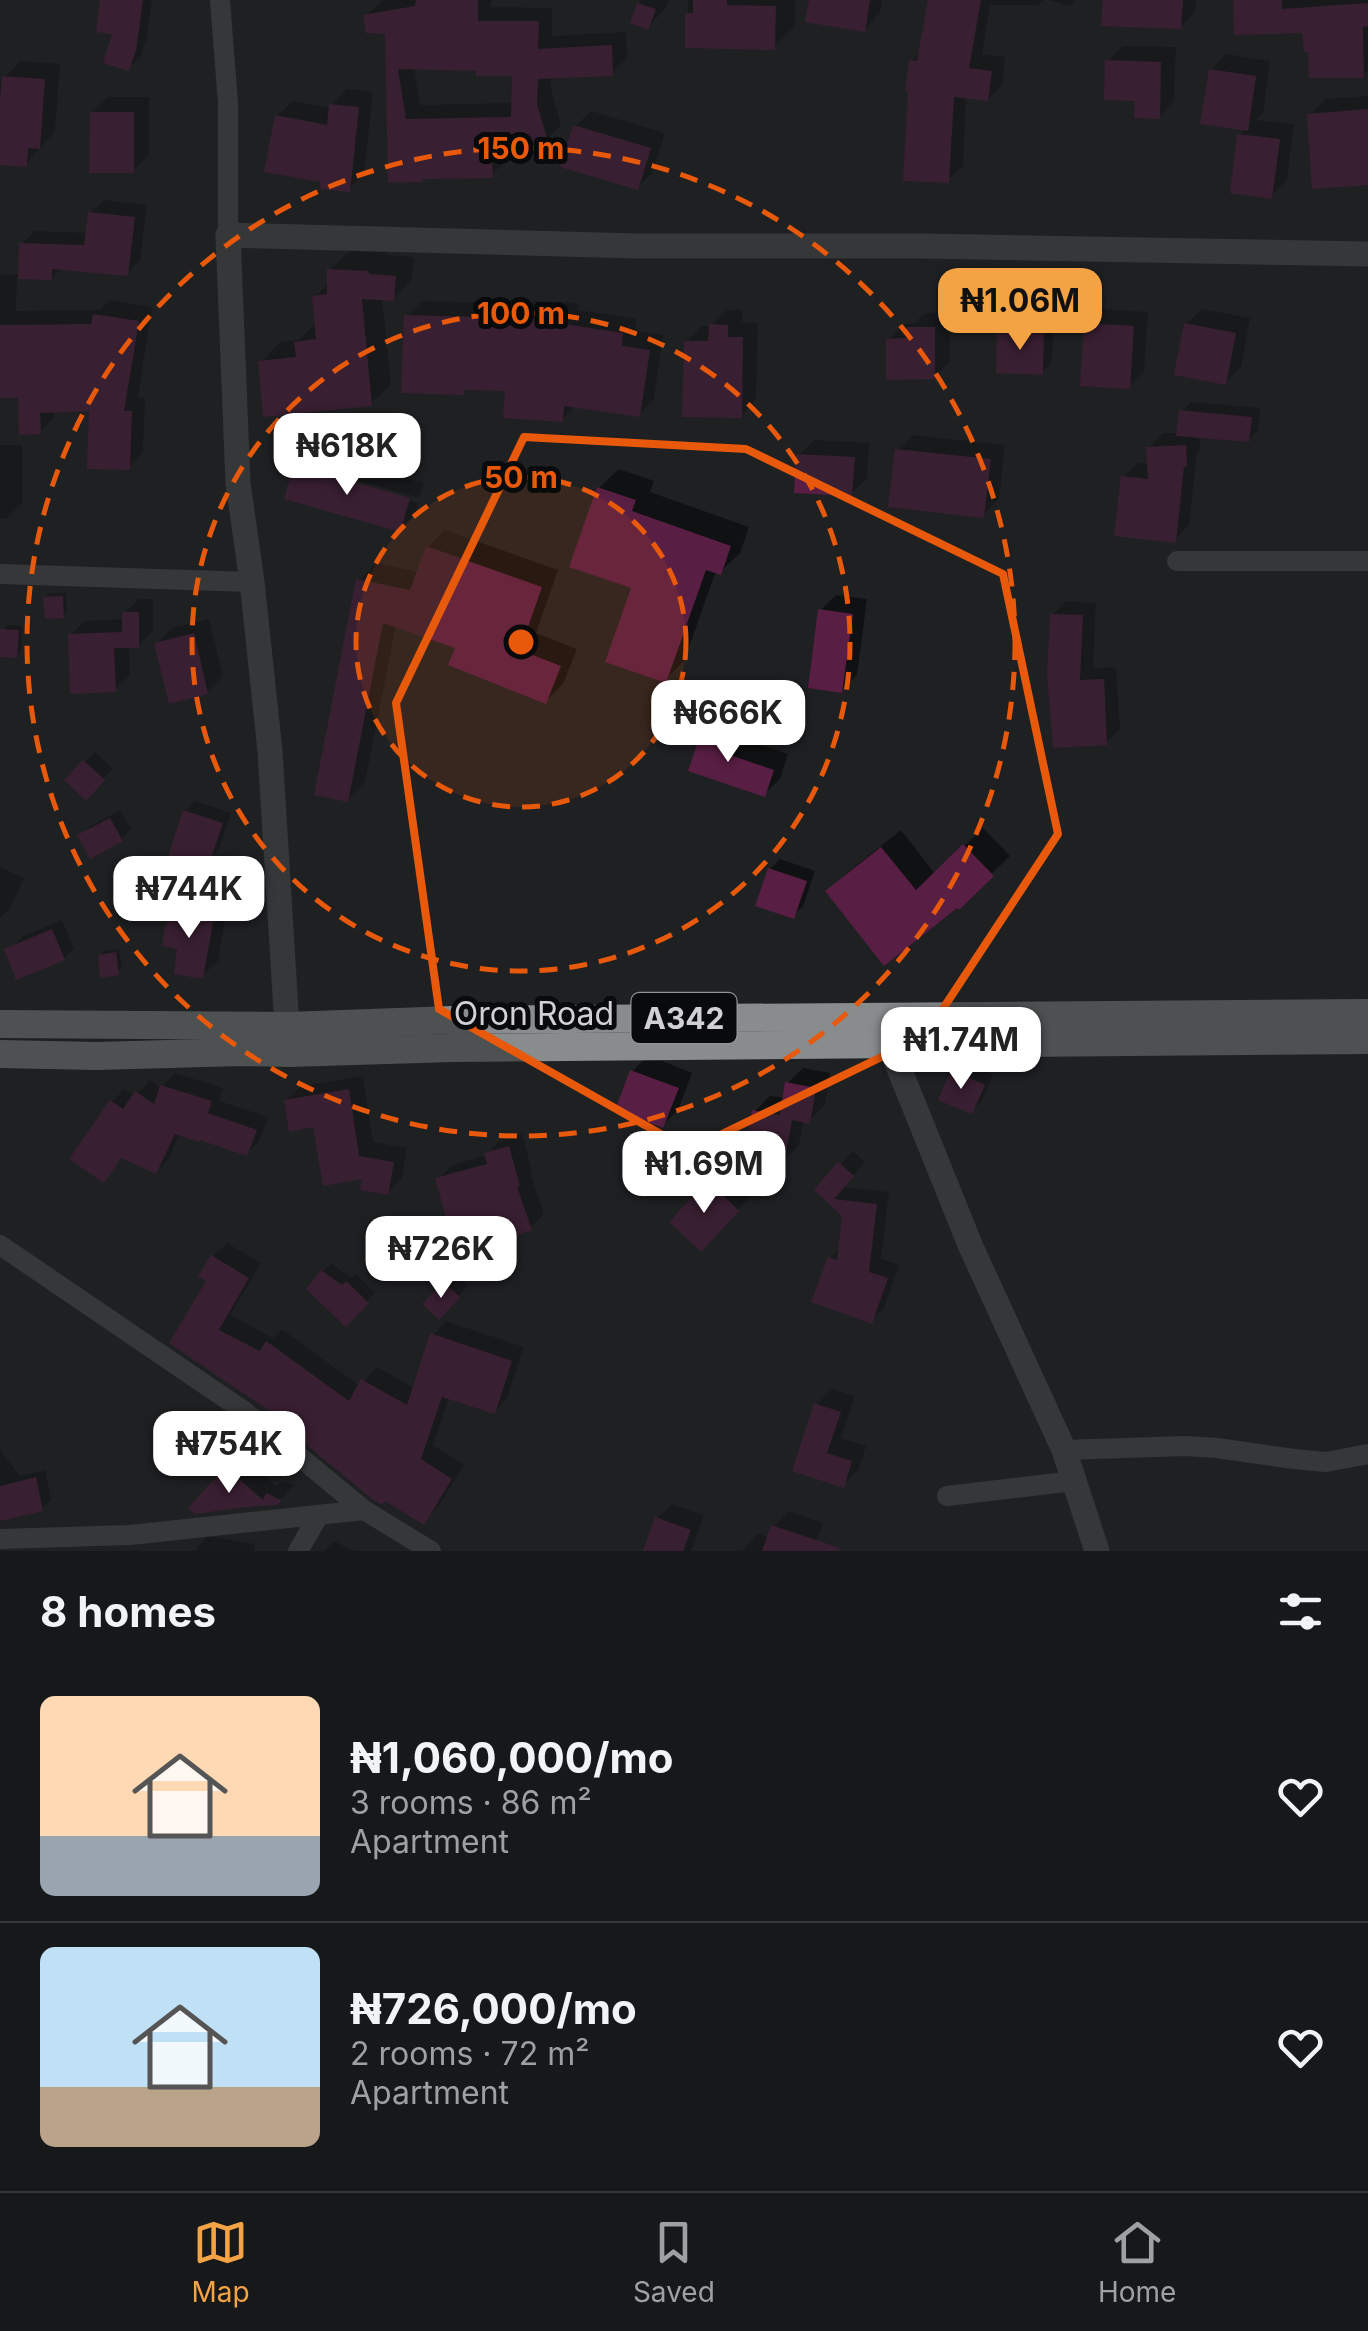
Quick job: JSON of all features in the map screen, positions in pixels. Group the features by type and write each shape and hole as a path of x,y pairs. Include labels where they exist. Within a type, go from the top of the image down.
{"highway":[{"name":"Oron Road","path":"0,1054 241,1052 288,1040 453,1020 1368,1013"},
{"name":"Oron Road","path":"0,1024 452,1048 1368,1040"}],"street":[{"path":"220,0 228,102 228,236 238,483 270,750 288,1040"},
{"path":"228,236 637,246 1368,254"},
{"path":"1177,562 1368,561"},
{"path":"0,574 252,582"},
{"path":"890,1017 890,1046 971,1246 1064,1450 1097,1551"},
{"path":"0,1245 244,1410 364,1510 431,1551"},
{"path":"1064,1450 1185,1446 1326,1462 1368,1454"},
{"path":"946,1496 1074,1481"},
{"path":"0,1540 130,1535 364,1510"},
{"path":"298,1551 319,1515"}],"highlighted area":[{"path":"524,437 746,449 1003,574 1058,834 925,1036 689,1150 439,1009 396,703"}],"building":[{"path":"100,0 143,0 129,71 103,63 112,34 96,32"},
{"path":"416,0 478,0 478,21 539,21 538,49 612,45 613,76 538,79 537,104 548,142 492,158 493,178 388,183 385,34 366,33 363,15 415,6","holes":["398,69 476,71 476,76 512,76 511,117 406,119"]},
{"path":"693,0 776,6 775,50 685,48 685,13 693,13"},
{"path":"809,0 870,0 865,32 805,22"},
{"path":"928,0 981,0 969,68 992,71 988,101 954,97 949,183 903,181 909,60 917,61"},
{"path":"1103,0 1183,0 1181,29 1101,26"},
{"path":"1233,0 1282,0 1282,9 1368,3 1368,26 1363,27 1364,78 1309,78 1308,52 1304,52 1302,33 1234,35"},
{"path":"637,3 656,9 648,30 630,23"},
{"path":"1105,60 1161,62 1160,119 1134,118 1135,101 1104,100"},
{"path":"1209,69 1256,76 1248,131 1200,124"},
{"path":"2,76 45,79 40,149 28,148 27,167 0,165"},
{"path":"329,104 359,107 350,192 320,189 321,182 264,172 275,115 327,125"},
{"path":"1368,109 1368,185 1312,189 1307,114"},
{"path":"90,112 134,112 134,173 89,173"},
{"path":"573,125 651,148 638,190 560,167"},
{"path":"1237,134 1280,139 1272,199 1230,193"},
{"path":"88,212 135,217 128,276 52,269 52,280 18,279 19,243 84,245"},
{"path":"327,269 396,276 394,301 362,299 372,406 263,417 258,361 296,357 294,342 316,339 312,296 327,294"},
{"path":"93,314 139,321 124,411 132,411 130,470 87,469 89,411 40,413 41,434 19,435 18,398 0,398 0,325 91,324"},
{"path":"404,315 564,317 564,324 623,333 622,346 650,350 640,417 564,406 563,422 503,418 505,391 464,390 464,395 401,393"},
{"path":"1084,323 1134,326 1130,389 1080,386"},
{"path":"1184,323 1236,333 1226,385 1174,375"},
{"path":"709,324 728,325 728,337 743,337 742,418 682,417 684,341 708,341"},
{"path":"907,327 935,327 935,379 886,380 886,339 907,338"},
{"path":"997,332 1044,333 1043,375 996,373"},
{"path":"1179,410 1252,417 1249,442 1176,436"},
{"path":"1186,445 1187,467 1176,543 1114,536 1121,476 1148,479 1146,447"},
{"path":"895,449 991,459 984,518 888,507"},
{"path":"796,454 855,457 852,496 794,493"},
{"path":"294,465 410,498 400,532 284,499"},
{"path":"597,487 636,500 632,511 731,546 721,575 706,570 666,683 605,662 631,588 569,567"},
{"path":"426,546 542,587 520,650 561,666 546,704 448,665 455,648 383,623 348,802 314,795 356,579 410,590"},
{"path":"63,596 64,618 45,619 43,597"},
{"path":"818,609 853,614 842,693 808,688"},
{"path":"122,612 139,612 139,648 114,648 116,692 70,694 68,634 122,632"},
{"path":"1050,614 1083,615 1080,680 1104,679 1107,745 1053,748 1047,676"},
{"path":"0,629 19,630 17,658 0,657"},
{"path":"194,633 208,694 169,704 154,643"},
{"path":"702,729 732,739 727,754 774,770 765,797 688,771"},
{"path":"83,760 105,780 86,801 64,780"},
{"path":"183,810 223,823 210,862 192,856 188,867 167,860"},
{"path":"110,818 123,841 90,859 77,835"},
{"path":"963,844 994,876 959,910 884,966 825,891 881,847 916,890"},
{"path":"768,868 807,881 794,919 755,906"},
{"path":"168,908 214,916 203,979 174,974 177,949 162,946"},
{"path":"52,929 65,960 16,980 4,949"},
{"path":"116,952 119,975 100,978 98,955"},
{"path":"630,1070 679,1088 663,1128 615,1110"},
{"path":"951,1070 985,1085 972,1114 938,1100"},
{"path":"785,1082 816,1088 810,1124 792,1120 784,1163 744,1156 752,1110 780,1115"},
{"path":"160,1085 212,1101 208,1113 257,1130 247,1156 175,1134 156,1174 121,1158 104,1183 69,1159 110,1100 123,1109 135,1091 154,1104"},
{"path":"349,1089 359,1156 394,1162 388,1195 360,1190 362,1179 323,1186 313,1127 289,1132 284,1100"},
{"path":"509,1146 520,1186 517,1187 532,1230 510,1237 506,1222 458,1251 444,1227 448,1225 435,1178 487,1164 484,1153"},
{"path":"838,1162 854,1176 834,1199 877,1204 869,1272 888,1278 872,1324 811,1302 828,1257 837,1260 842,1216 814,1190"},
{"path":"708,1180 739,1211 701,1252 669,1222"},
{"path":"211,1255 249,1278 219,1330 260,1351 266,1341 349,1401 361,1379 407,1405 430,1333 512,1361 495,1414 442,1397 421,1459 452,1479 424,1525 385,1501 382,1505 372,1499 275,1419 277,1416 169,1343 206,1281 198,1276"},
{"path":"321,1270 342,1285 346,1281 369,1303 346,1327 306,1289"},
{"path":"443,1282 460,1297 439,1320 422,1304"},
{"path":"814,1403 841,1412 827,1453 852,1461 844,1488 792,1471"},
{"path":"225,1467 263,1500 266,1493 281,1500 278,1505 195,1514 188,1508"},
{"path":"36,1477 43,1511 0,1521 0,1486"},
{"path":"655,1517 691,1530 683,1551 643,1551"},
{"path":"771,1525 840,1548 839,1551 762,1551"}]}
